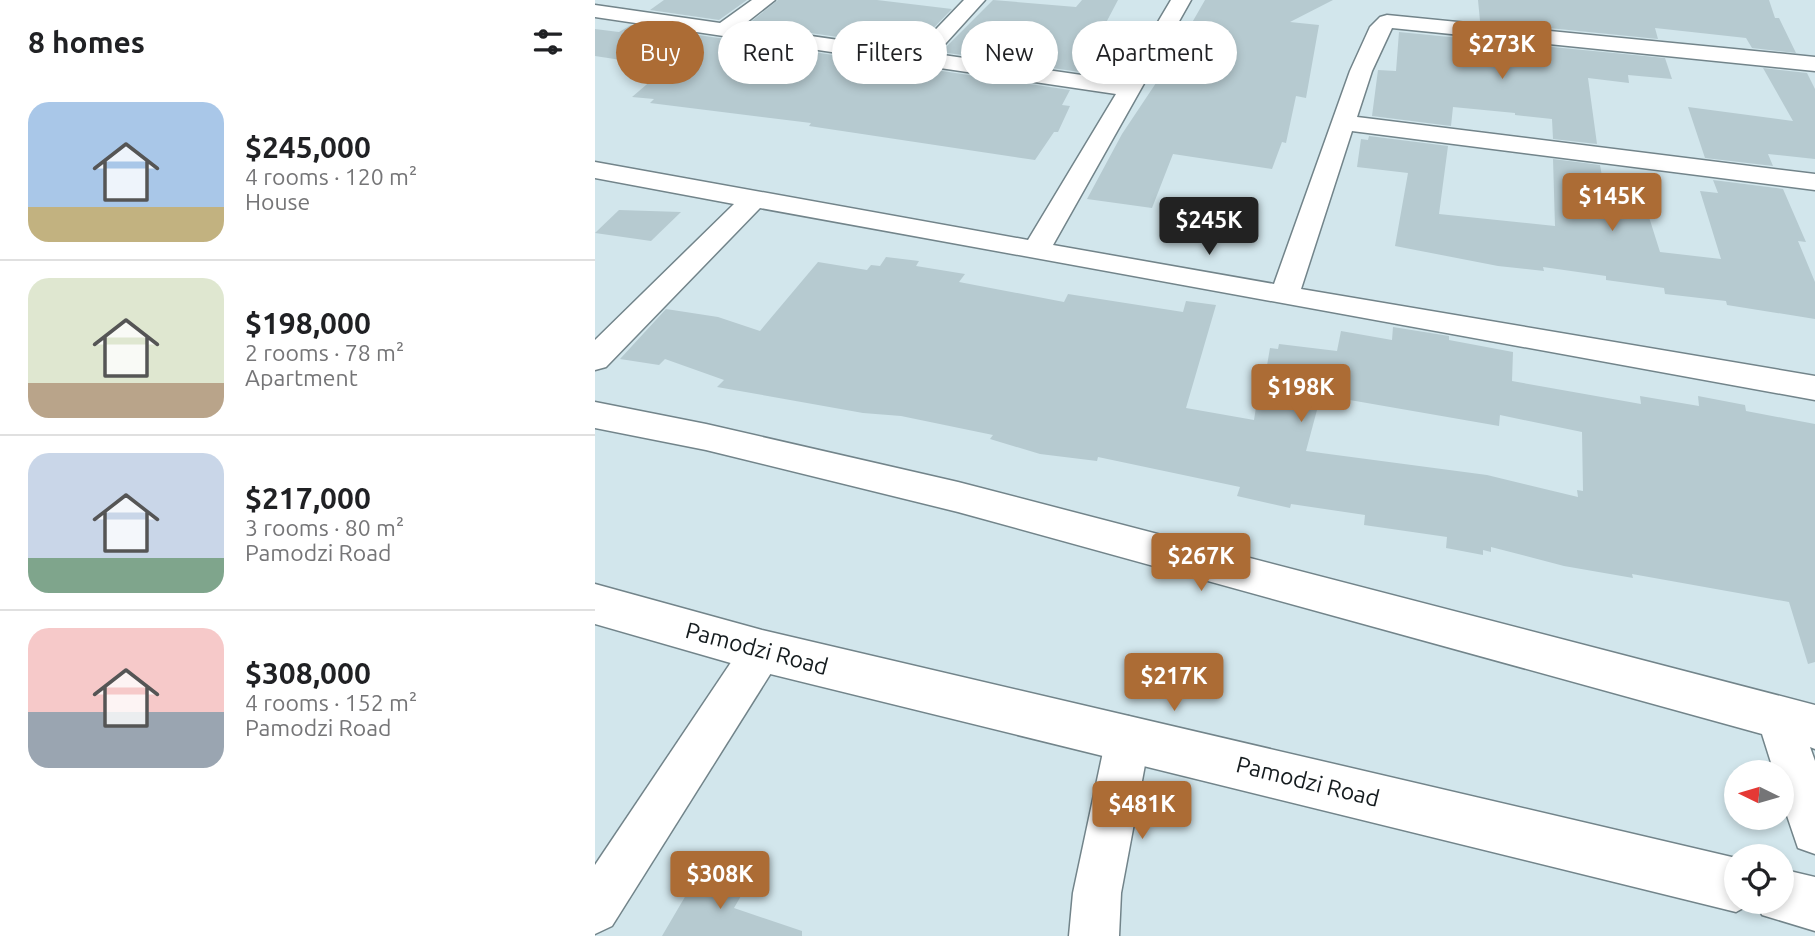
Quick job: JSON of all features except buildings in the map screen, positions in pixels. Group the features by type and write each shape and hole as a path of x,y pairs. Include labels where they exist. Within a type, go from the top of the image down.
{"street":[{"path":"736,21 765,0"},
{"path":"947,30 975,0"},
{"path":"1036,251 1181,0"},
{"path":"595,11 718,29"},
{"path":"1284,296 1361,71 1380,27 1387,21 1815,64"},
{"path":"947,64 1131,89"},
{"path":"1345,123 1815,182"},
{"path":"595,170 752,201 1815,388"},
{"path":"595,359 752,201"},
{"path":"595,415 706,437 958,497 1797,722 1815,831"},
{"name":"Pamodzi Road","path":"595,604 762,651 1724,882"},
{"path":"595,909 762,651"},
{"path":"1094,936 1097,893 1128,738"},
{"path":"1794,899 1815,904"}]}
